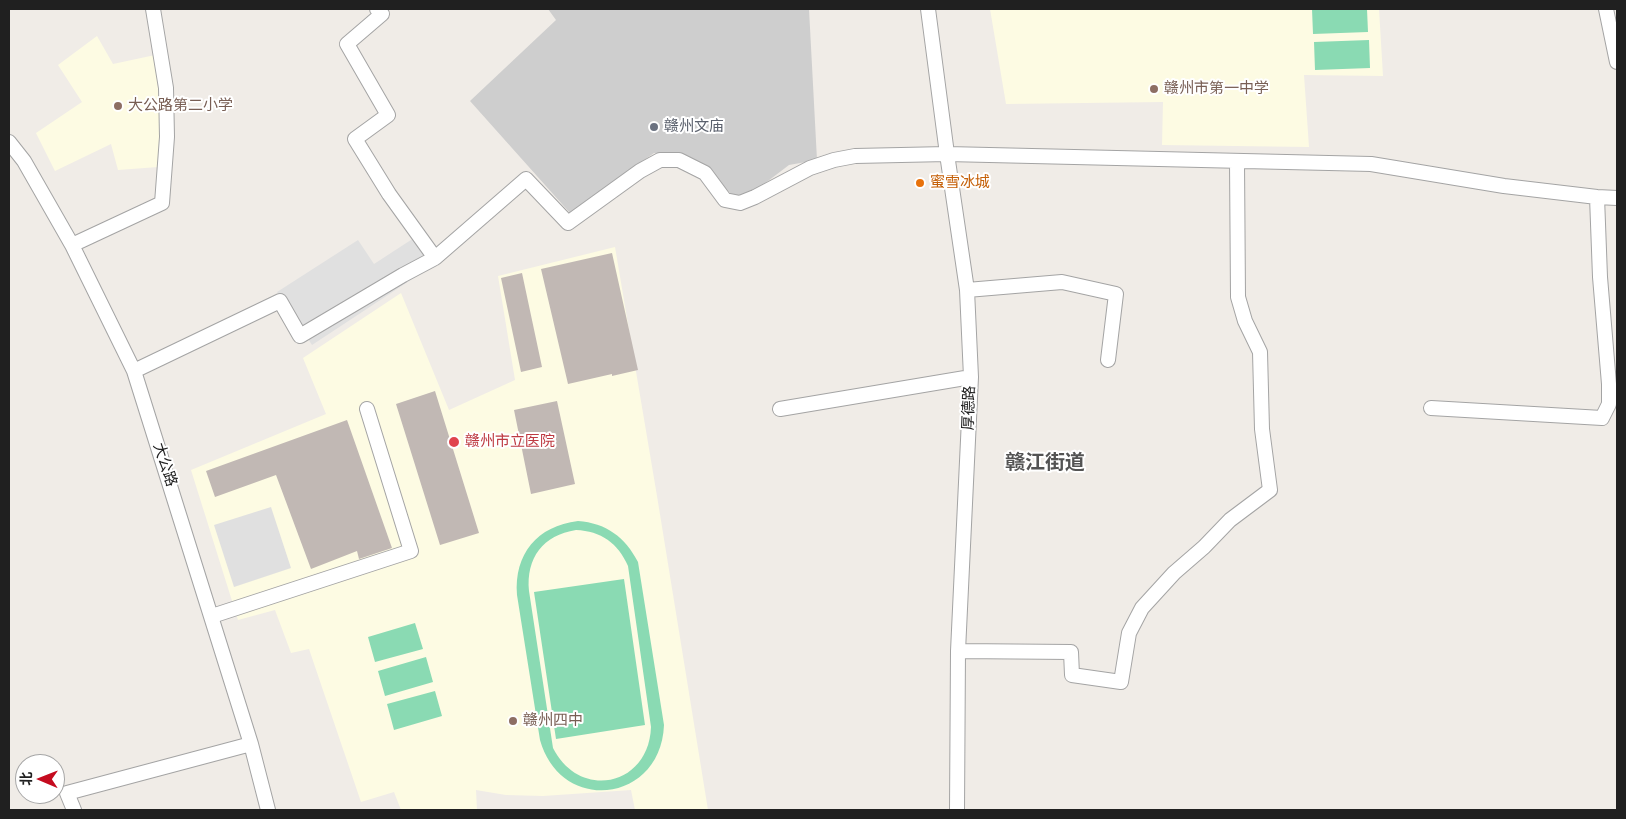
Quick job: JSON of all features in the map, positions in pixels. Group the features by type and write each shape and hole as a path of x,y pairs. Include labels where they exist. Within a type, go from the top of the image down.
{"street":[{"path":"72,246 162,204 167,137 166,88 153,9"},
{"path":"377,9 382,14 347,44 388,115 355,139 389,194 435,258"},
{"name":"厚德路","path":"928,9 967,290 971,377 958,652 957,810"},
{"path":"1606,9 1617,62"},
{"name":"大公路","path":"9,142 24,161 72,246 134,371 212,616 251,744 268,810"},
{"path":"134,371 280,301 300,336 435,258 526,179 568,223 640,171 660,160 679,160 694,166 705,173 725,200 740,203 755,198 810,168 834,160 855,156 947,154 1371,164 1504,186 1617,198"},
{"path":"958,652 1071,652 1072,675 1121,682 1129,633 1142,608 1174,573 1204,547 1230,520 1270,490 1262,429 1260,352 1245,321 1238,297 1237,162"},
{"path":"1431,408 1602,418 1609,404 1609,384 1600,277 1597,197"},
{"path":"967,290 1062,282 1116,294 1108,360"},
{"path":"780,409 971,377"},
{"path":"212,616 411,550 367,409"},
{"path":"74,810 67,793 251,744"}],"shaded area":[{"name":"赣州文庙","path":"548,9 809,9 817,160 789,165 747,197 735,198 703,164 678,154 654,153 570,213 470,101 556,20"},
{"name":"赣州市第一中学","path":"990,9 1379,9 1383,76 1304,75 1309,147 1162,145 1163,102 1006,104"},
{"name":"大公路第二小学","path":"97,36 113,64 155,55 160,110 158,167 118,170 111,144 55,171 36,133 82,102 58,65"},
{"path":"417,236 435,264 312,345 277,292 358,240 374,264"},
{"path":"615,247 708,810 635,810 631,790 543,796 506,795 476,790 477,810 401,810 394,792 361,802 309,649 291,653 275,610 238,620 191,470 326,414 303,358 401,293 449,410 515,380 498,276"},
{"path":"271,507 291,568 234,587 214,525"}],"green space":[{"path":"1312,9 1367,9 1368,32 1313,34"},
{"path":"1369,40 1370,68 1315,70 1314,42"},
{"path":"578,521 606,528 627,545 638,562 664,725 659,751 646,771 629,784 609,790 588,789 568,780 551,764 540,740 517,595 517,580 524,555 531,544 551,529","holes":["576,530 585,531 608,540 619,551 628,566 651,727 647,747 639,763 626,774 611,779 595,780 579,775 565,765 553,748 529,591 530,568 539,550 554,537"]},
{"path":"624,579 645,725 556,739 534,592"},
{"path":"415,623 423,649 375,662 368,637"},
{"path":"426,657 433,682 385,696 378,671"},
{"path":"435,691 442,716 394,730 387,704"}],"building":[{"path":"612,253 638,370 568,384 541,269"},
{"path":"522,273 542,367 521,372 501,278"},
{"path":"435,391 479,533 440,545 396,404"},
{"path":"557,401 575,484 531,494 514,410"},
{"path":"347,420 392,548 359,559 357,551 311,569 276,475 215,497 206,471"}],"place":[{"name":"赣州市第一中学","path":"1154,89"},
{"name":"大公路第二小学","path":"118,106"},
{"name":"赣州文庙","path":"654,127"},
{"name":"蜜雪冰城","path":"920,183"},
{"name":"赣州市立医院","path":"454,442"},
{"name":"赣州四中","path":"513,721"}],"district":[{"name":"赣江街道","path":"1045,464"}]}
